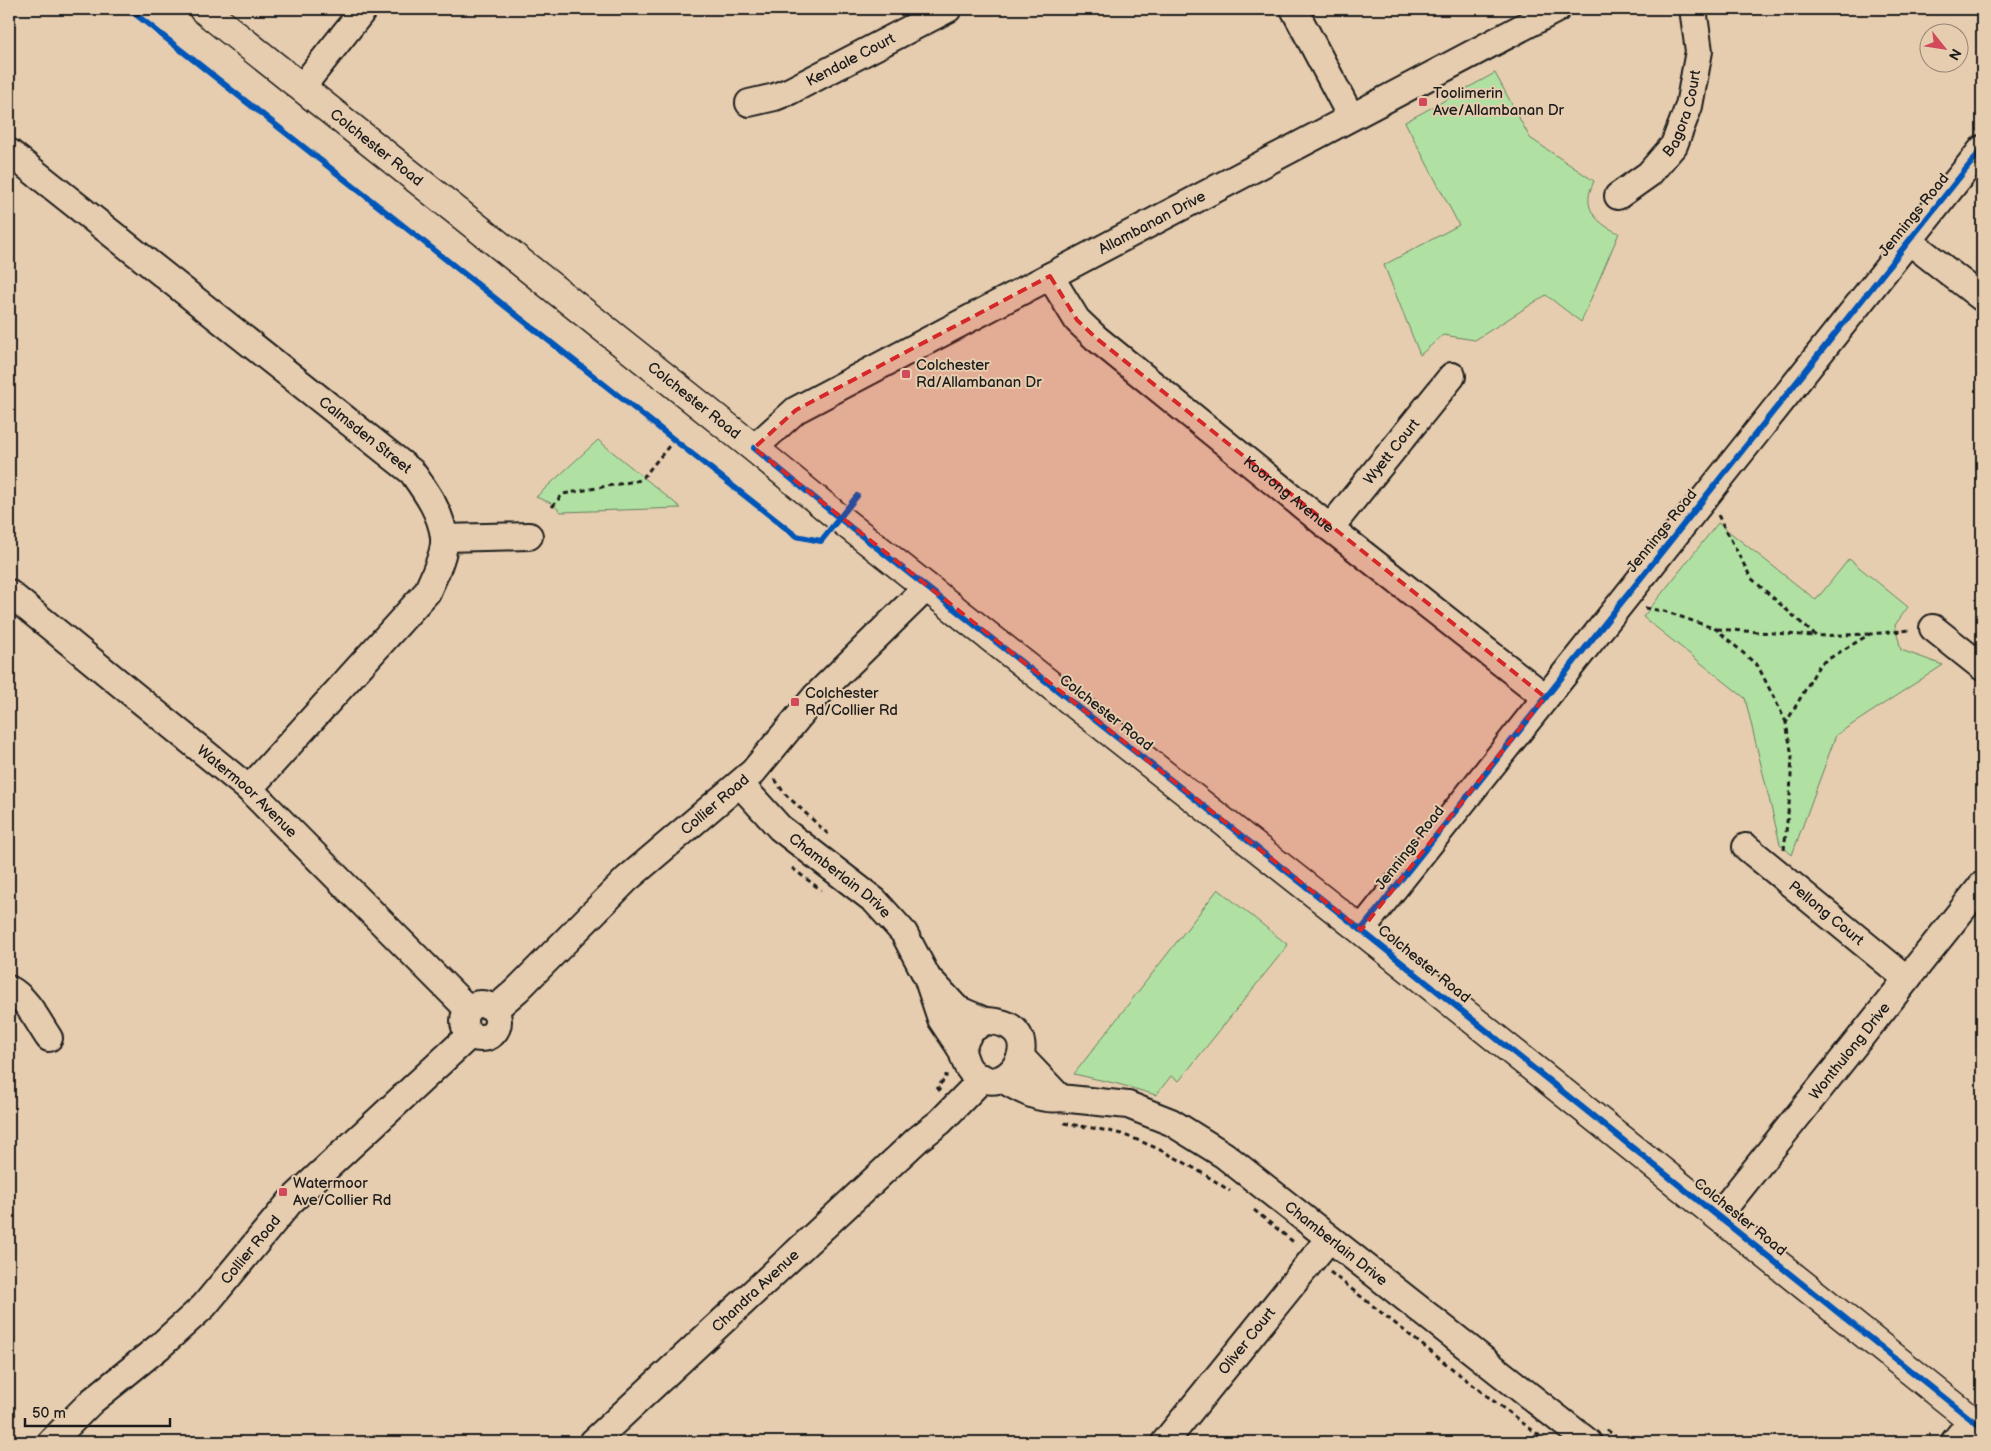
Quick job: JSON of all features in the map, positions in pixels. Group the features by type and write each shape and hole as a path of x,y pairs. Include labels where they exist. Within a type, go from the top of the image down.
{"main road":[{"name":"Colchester Road","path":"203,9 754,448 839,518 1361,930 1977,1424"}],"street":[{"path":"302,88 364,9"},
{"name":"Kendale Court","path":"749,103 775,97 790,91 948,9"},
{"path":"1294,9 1351,117"},
{"name":"Allambanan Drive","path":"754,448 796,410 1557,9"},
{"name":"Bagora Court","path":"1618,196 1649,174 1674,145 1689,106 1699,50 1693,9"},
{"name":"Jennings Road","path":"1361,930 1982,149"},
{"name":"Calmsden Street","path":"9,152 412,472 434,502 444,538 438,565 427,592 249,789"},
{"path":"1909,241 1982,298"},
{"name":"Koorong Avenue","path":"1050,276 1076,320 1096,338 1330,528 1545,698"},
{"name":"Wyett Court","path":"1330,528 1452,376"},
{"path":"444,538 528,536"},
{"name":"Collier Road","path":"51,1442 92,1401 160,1346 204,1306 290,1202 469,1022 473,1006 484,1004 494,1010 517,990 627,879 753,772 815,697 927,587"},
{"name":"Watermoor Avenue","path":"9,593 249,789 469,1022"},
{"path":"1933,628 1982,667"},
{"name":"Chamberlain Drive","path":"740,784 780,828 875,901 904,934 927,977 941,1019 967,1072 1050,1100 1061,1110 1128,1105 1171,1122 1224,1155 1321,1248 1581,1440"},
{"name":"Pellong Court","path":"1746,848 1907,979"},
{"name":"Wonthulong Drive","path":"1718,1216 1982,885"},
{"name":"Chamberlain Drive","path":"927,977 957,1009 985,1021"},
{"path":"9,989 28,1007 49,1038"},
{"path":"985,1021 1005,1024 1013,1029 1019,1037 1022,1046 1018,1066 967,1072 970,1031 985,1021"},
{"path":"1021,1058 1061,1110"},
{"name":"Chandra Avenue","path":"593,1442 918,1140 940,1122 967,1072"},
{"name":"Chandra Avenue","path":"918,1140 967,1072"},
{"name":"Oliver Court","path":"1166,1442 1321,1248"},
{"path":"1954,1442 1977,1424"}],"path":[{"path":"666,434 681,446"},
{"path":"552,507 563,494 641,480 674,440"},
{"path":"1708,494 1751,578 1816,636"},
{"path":"1621,603 1664,611 1716,629 1816,636 1870,634 1933,628"},
{"path":"1716,629 1758,666 1786,723 1792,756 1790,795 1781,876"},
{"path":"1786,723 1820,664 1870,634"},
{"path":"790,866 826,893"},
{"path":"1061,1110 1155,1148 1196,1168 1238,1196"},
{"path":"1253,1209 1321,1248 1423,1347 1549,1442"},
{"path":"1923,1442 1930,1434"}],"highlighted area":[{"path":"1050,276 1077,320 1096,338 1545,697 1361,930 754,448 796,410"}],"green space":[{"path":"1495,73 1530,138 1594,181 1589,195 1591,209 1602,224 1619,233 1581,322 1546,295 1475,340 1443,335 1420,355 1384,265 1459,225 1405,122"},
{"path":"598,440 681,508 561,512 551,503 536,497"},
{"path":"1718,523 1816,600 1849,559 1908,607 1895,625 1901,650 1943,665 1836,735 1792,855 1780,844 1745,698 1643,617"},
{"path":"1218,889 1288,945 1179,1081 1171,1076 1156,1095 1074,1074"}],"cycle path":[{"path":"129,9 796,536 821,541 857,496"},
{"path":"1361,930 1982,149"},
{"path":"754,448 839,518 1361,930 1982,1428"}],"place":[{"name":"Toolimerin Ave/Allambanan Dr","path":"1423,102"},
{"name":"Colchester Rd/Allambanan Dr","path":"906,374"},
{"name":"Colchester Rd/Collier Rd","path":"795,702"},
{"name":"Watermoor Ave/Collier Rd","path":"283,1192"}]}
